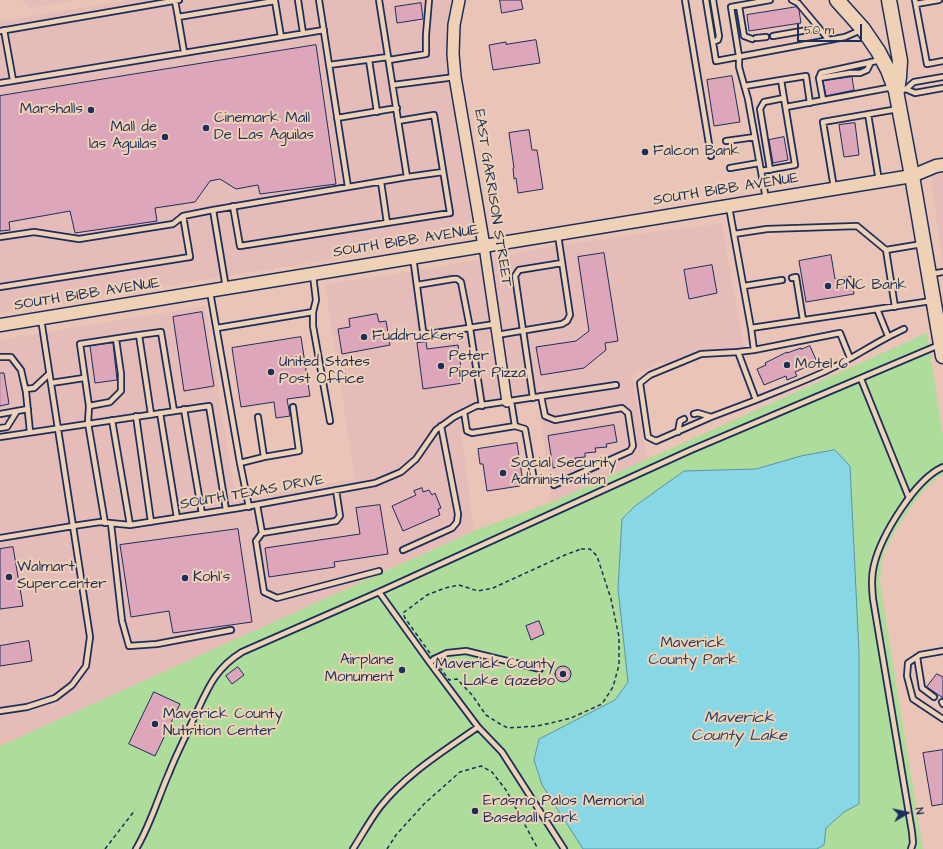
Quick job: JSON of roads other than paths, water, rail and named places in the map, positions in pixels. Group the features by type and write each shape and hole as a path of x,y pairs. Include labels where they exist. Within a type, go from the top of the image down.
{"main road":[{"path":"889,0 900,61 900,109 924,244 936,273 934,301 942,348"},
{"path":"844,2 863,29 877,61 899,89"},
{"name":"SOUTH BIBB AVENUE","path":"0,325 912,176 936,166 943,165"}],"street":[{"name":"EAST GARRISON STREET","path":"459,0 454,25 453,54 455,77 509,401"}],"lane":[{"path":"14,80 2,31 177,0 178,17 184,52"},
{"path":"298,0 303,33"},
{"path":"319,0 348,187"},
{"path":"379,0 407,178"},
{"path":"329,65 426,54 426,35 430,0"},
{"path":"685,0 711,156"},
{"path":"706,0 716,61 845,37 863,29"},
{"path":"713,0 719,36 718,40 713,42"},
{"path":"766,200 748,99 739,67 739,56 731,7 771,0"},
{"path":"792,0 798,3 829,40"},
{"path":"938,0 915,2 927,64 943,61"},
{"path":"178,17 275,1 281,37"},
{"path":"739,6 744,36 750,39 766,37"},
{"path":"773,36 819,28"},
{"path":"0,83 324,30"},
{"path":"369,60 377,112"},
{"path":"823,100 819,78 821,73 877,61"},
{"path":"819,78 850,73 860,73 867,70 877,61"},
{"path":"745,86 806,76 810,103"},
{"path":"393,85 455,77"},
{"path":"786,107 899,89 914,82 943,77"},
{"path":"761,171 795,165 781,80"},
{"path":"899,89 915,93 943,88"},
{"path":"770,170 760,109 764,102 784,98"},
{"path":"337,118 397,108"},
{"path":"834,188 823,122 900,109"},
{"path":"868,114 879,181"},
{"path":"233,206 240,246 450,214 434,115 398,121"},
{"path":"726,141 755,137"},
{"path":"730,168 759,163"},
{"path":"0,237 34,232 79,239 173,224 183,216 233,206 443,172"},
{"path":"381,182 387,223"},
{"path":"729,205 754,350"},
{"path":"213,210 226,288"},
{"path":"0,287 190,257 183,216"},
{"path":"734,234 767,228 857,226 886,250 895,306"},
{"path":"497,335 562,324 567,321 570,315 558,233"},
{"path":"886,250 924,244"},
{"path":"413,257 423,331 425,333 428,334 495,324"},
{"path":"533,398 515,276 516,272 519,270 562,263"},
{"path":"313,274 316,300 313,312 313,326 330,421"},
{"path":"792,278 796,277 803,320"},
{"path":"417,285 453,279 457,279 461,282 482,406"},
{"path":"744,286 782,280"},
{"path":"210,291 249,506"},
{"path":"751,328 934,301"},
{"path":"876,309 888,336"},
{"path":"217,328 313,312"},
{"path":"0,711 28,707 55,698 72,685 86,666 90,637 41,318"},
{"path":"850,358 840,333 754,350 701,354 650,375 640,383 648,437 656,441 828,370 850,358 888,336 904,329"},
{"path":"105,523 88,423 89,406 80,344 161,332 174,411"},
{"path":"139,335 151,414"},
{"path":"89,406 110,402 121,391 121,374 116,339"},
{"path":"136,849 143,837 169,773 204,696 220,668 230,659 242,652 380,592 691,450 861,379 942,348"},
{"path":"738,352 756,400"},
{"path":"0,357 10,357 22,370 26,389 30,432"},
{"path":"26,389 34,388 50,374"},
{"path":"51,383 84,378"},
{"path":"861,379 908,498"},
{"name":"SOUTH TEXAS DRIVE","path":"0,538 73,526 105,523 130,525 151,522 257,505 375,483 401,472 416,459 436,430 476,406 616,385"},
{"path":"541,396 545,416 555,420 622,408 628,413 634,446 630,451 554,485"},
{"path":"509,401 515,426"},
{"path":"0,437 209,406 226,510"},
{"path":"240,463 299,451 293,408"},
{"path":"0,414 28,409"},
{"path":"184,409 202,514"},
{"path":"0,428 7,427 17,411"},
{"path":"464,412 467,431 472,433 515,426 524,428 534,480"},
{"path":"160,413 177,518"},
{"path":"694,414 698,413 711,417"},
{"path":"136,416 151,522"},
{"path":"258,417 264,457"},
{"path":"678,432 680,420 684,419"},
{"path":"112,420 130,525"},
{"path":"403,550 452,528 457,522 458,514 441,426"},
{"path":"911,849 913,843 912,832 871,582 874,565 881,544 908,498 925,480 943,467"},
{"path":"336,490 340,516 336,520 262,533 256,541 264,592 277,598 379,571"},
{"path":"257,505 262,533"},
{"path":"111,524 122,621 129,646 157,644 231,630"},
{"path":"380,592 430,663 478,727 502,752 564,849"},
{"path":"430,663 434,659 447,653 466,651 540,669"},
{"path":"943,651 920,655 908,663 907,676 913,699 943,719"},
{"path":"917,657 922,688 934,697"},
{"path":"353,849 380,806 403,782 430,760 478,727"}],"water":[{"name":"Maverick County Lake","path":"835,450 850,466 859,653 859,804 844,812 826,828 824,845 817,849 583,849 542,785 534,760 539,739 615,700 628,682 618,588 622,519 635,506 684,471 756,469 801,456"}],"place":[{"name":"Marshalls","path":"91,110"},
{"name":"Cinemark Mall De Las Aguilas","path":"206,128"},
{"name":"Mall de las Aguilas","path":"165,137"},
{"name":"Falcon Bank","path":"645,152"},
{"name":"PNC Bank","path":"828,286"},
{"name":"Fuddruckers","path":"364,337"},
{"name":"Motel 6","path":"787,365"},
{"name":"Peter Piper Pizza","path":"441,366"},
{"name":"United States Post Office","path":"271,372"},
{"name":"Social Security Administration","path":"503,473"},
{"name":"Walmart Supercenter","path":"9,577"},
{"name":"Kohl's","path":"185,578"},
{"name":"Airplane Monument","path":"402,670"},
{"name":"Maverick County Lake Gazebo","path":"563,674"},
{"name":"Maverick County Nutrition Center","path":"155,724"},
{"name":"Erasmo Palos Memorial Baseball Park","path":"475,811"}],"park label":[{"name":"Maverick County Park","path":"693,652"}]}
